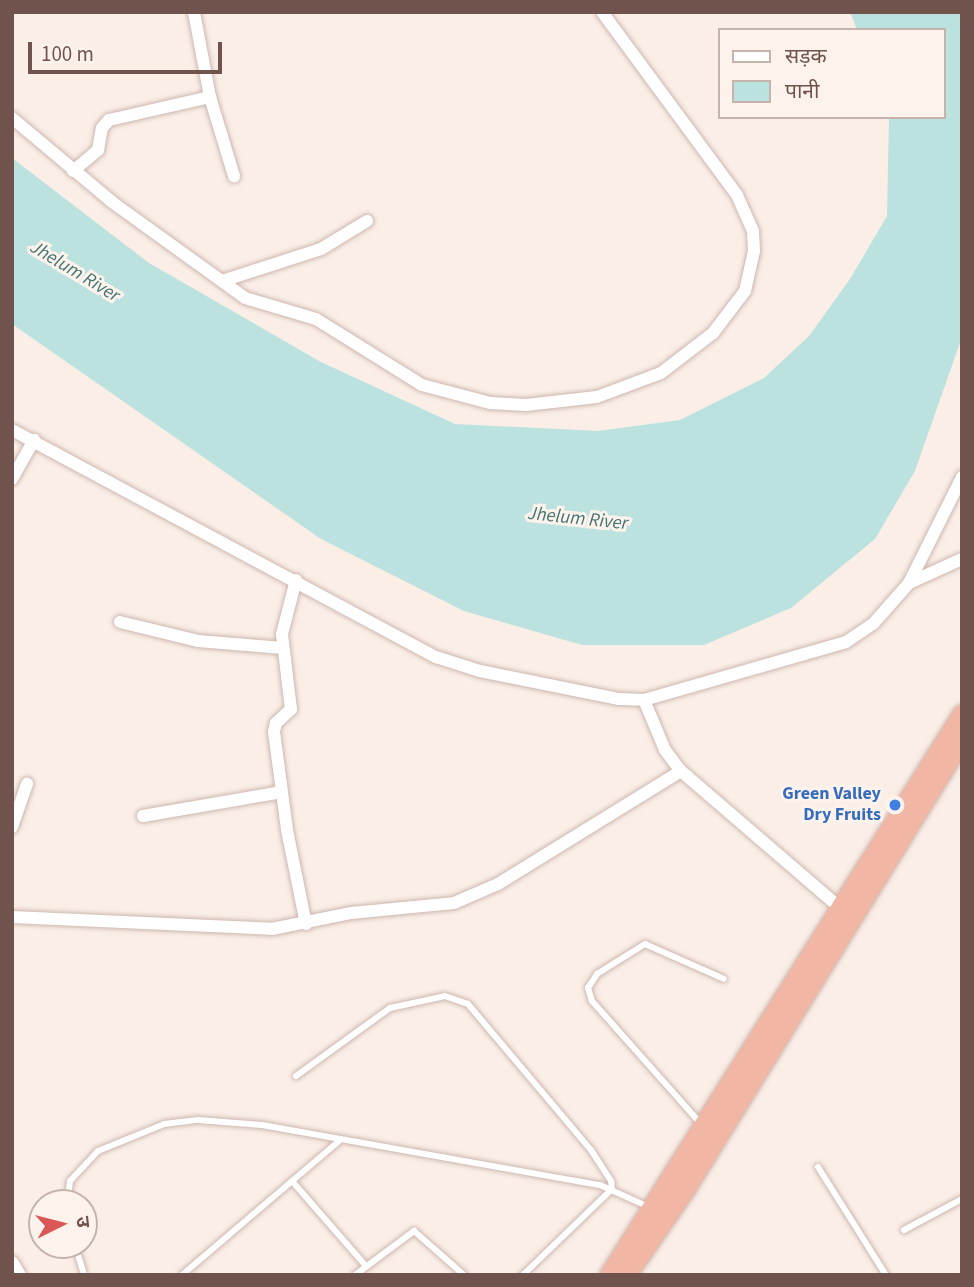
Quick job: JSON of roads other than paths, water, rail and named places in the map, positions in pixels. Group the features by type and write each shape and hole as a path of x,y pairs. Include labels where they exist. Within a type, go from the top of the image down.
{"highway":[{"path":"710,1132 840,908 962,714"},
{"path":"626,1275 659,1213 962,739"},
{"path":"609,1275 659,1213"}],"street":[{"path":"194,12 210,97 234,176"},
{"path":"12,118 73,171 252,302 316,319 432,389 490,403 526,405 597,397 662,373 688,354 733,312 752,271 753,231 737,195 602,12"},
{"path":"73,171 94,155 101,145 102,128 109,120 210,97"},
{"path":"222,281 321,249 367,221"},
{"path":"12,430 436,657 584,694 644,700 846,642 873,624 909,583 962,477"},
{"path":"12,479 34,440"},
{"path":"909,583 962,559"},
{"path":"296,580 283,622 283,648 291,705 274,732 306,924"},
{"path":"120,622 198,641 283,648"},
{"path":"644,700 665,750 681,771 840,908"},
{"path":"12,917 233,930 306,924 475,896 681,771"},
{"path":"12,827 27,784"},
{"path":"143,816 282,792"},
{"path":"12,1262 20,1275"}],"lane":[{"path":"710,1132 592,1001 588,988 597,974 645,944 658,946 724,979"},
{"path":"296,1076 390,1008 445,996 462,1000 591,1150 612,1189"},
{"path":"69,1189 70,1181 80,1165 118,1140 164,1124 198,1120 262,1125 612,1189 659,1213"},
{"path":"182,1275 340,1140"},
{"path":"818,1167 886,1275"},
{"path":"292,1181 366,1266"},
{"path":"523,1275 612,1189"},
{"path":"904,1230 962,1199"},
{"path":"355,1275 414,1231 464,1275"}],"water":[{"name":"Jhelum River","path":"850,12 962,12 962,337 915,471 875,539 791,608 704,645 582,645 464,611 321,539 12,324 12,158 149,263 321,362 455,424 598,431 680,420 764,378 809,336 850,279 887,216 889,119 946,119 946,28 856,28"}],"place":[{"name":"Green Valley Dry Fruits","path":"895,805"}]}
